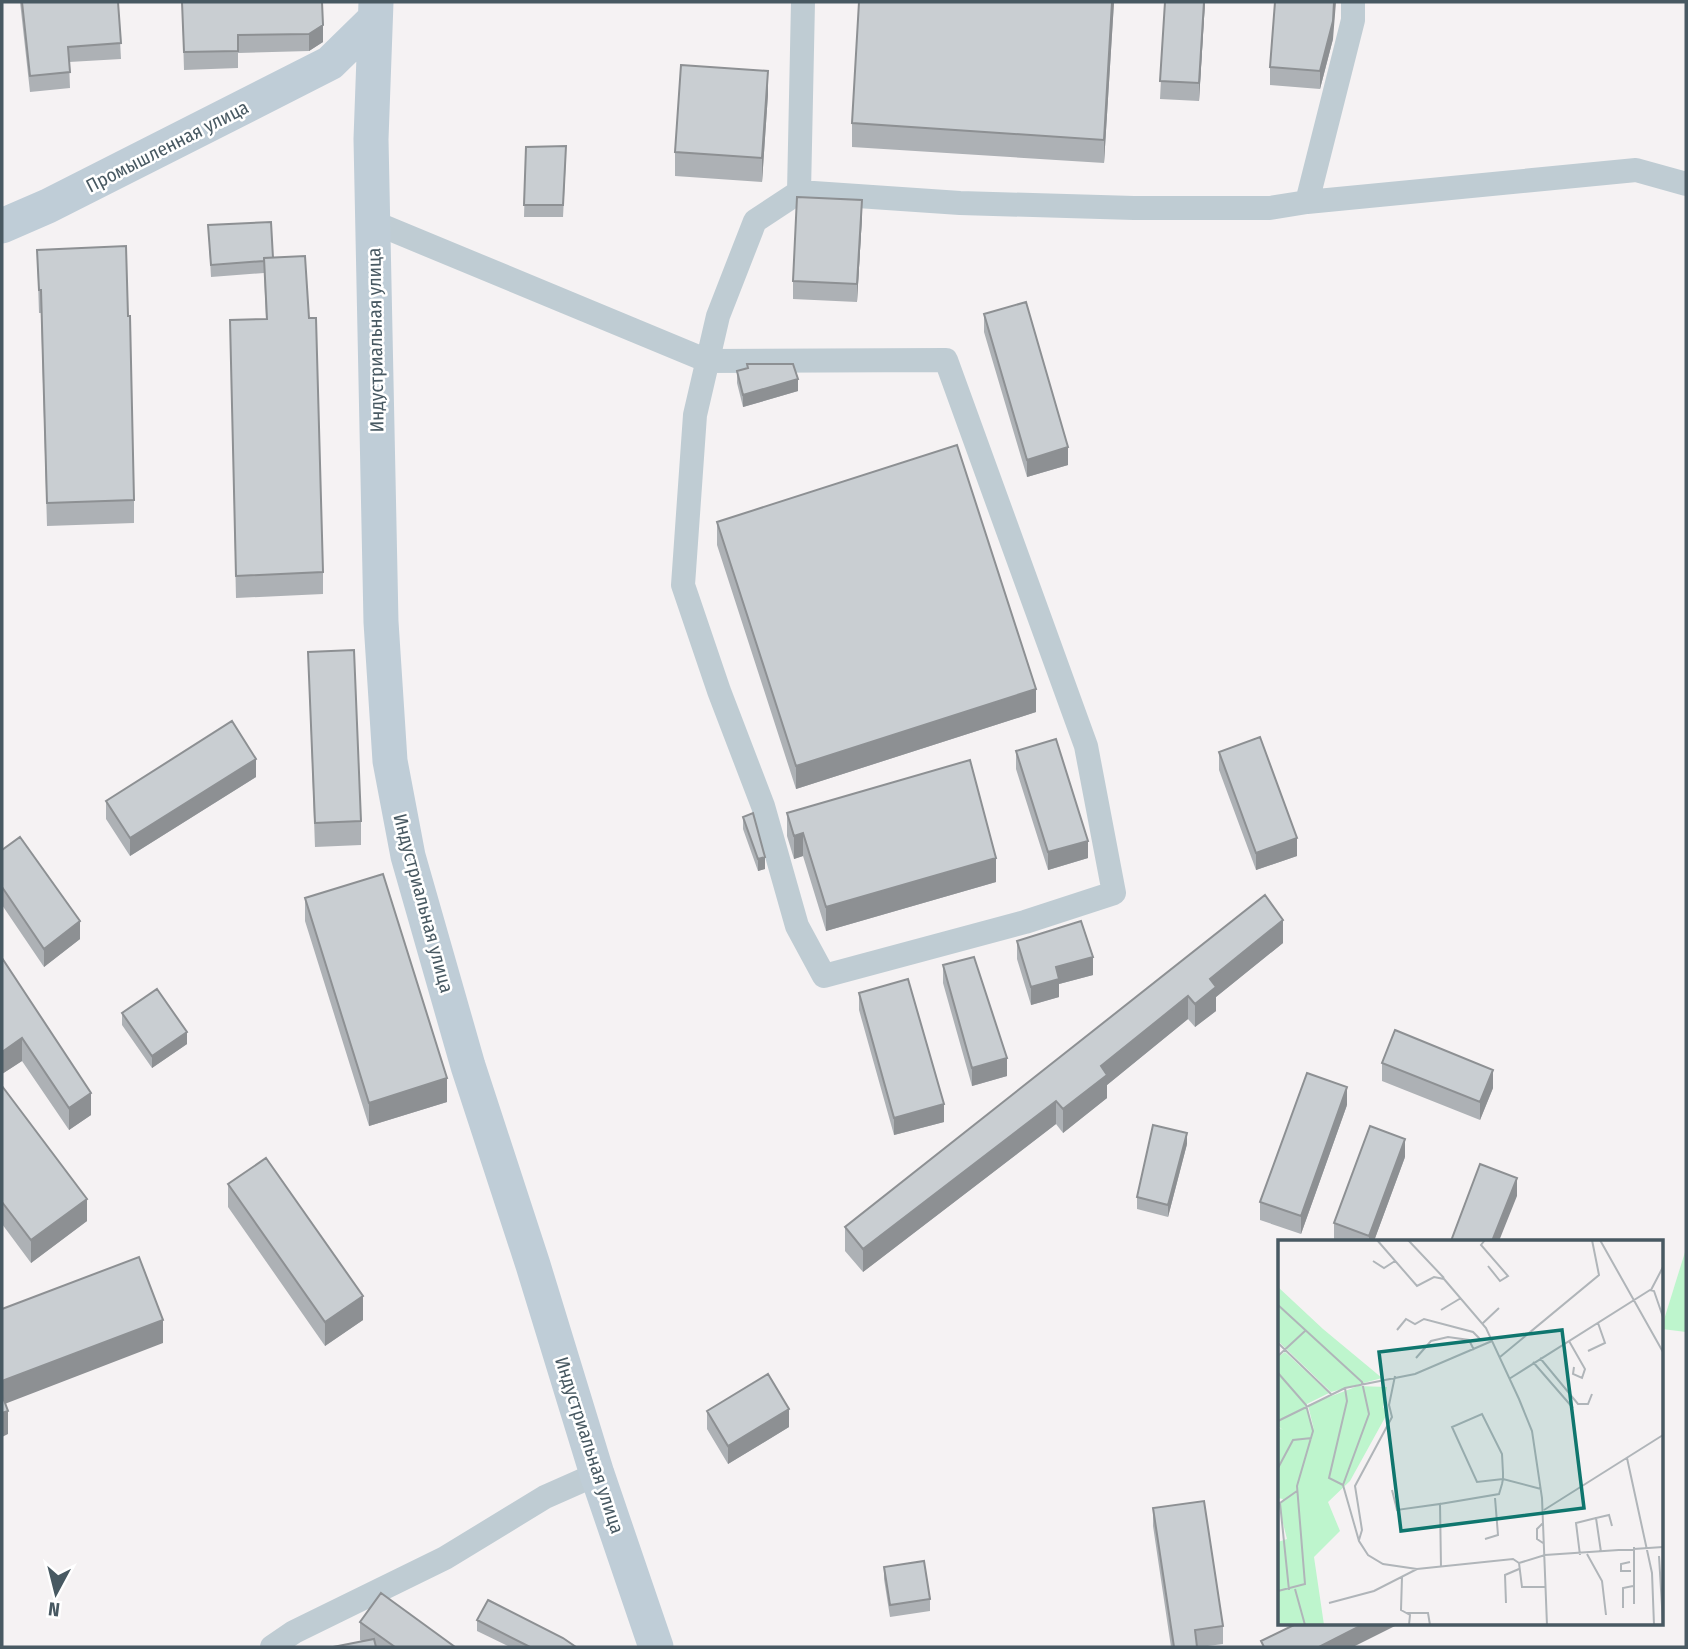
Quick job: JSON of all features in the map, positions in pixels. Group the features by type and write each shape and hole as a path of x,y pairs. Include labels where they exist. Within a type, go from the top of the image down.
{"main road":[{"name":"Промышленная улица","path":"2,226 48,206 330,63 376,10"},
{"name":"Индустриальная улица","path":"376,10 371,139 381,622 390,761 408,856 468,1066 597,1474 656,1647"},
{"path":"330,63 360,94 371,139"}],"street":[{"path":"799,192 803,2"},
{"path":"1307,202 1353,20 1353,2"},
{"path":"373,222 708,361 946,359 1086,746 1114,892 1025,922 824,976 797,926 763,806 719,691 683,585 695,415 708,361 718,316 755,221 799,192 960,203 1134,208 1270,208 1307,202 1636,170 1686,184"},
{"path":"272,1647 294,1632 445,1558 545,1497 597,1474"}],"green space":[{"path":"1686,1249 1686,1332 1664,1329 1664,1320"}],"building":[{"path":"22,2 118,2 121,43 68,47 70,72 30,76"},
{"path":"182,2 322,2 323,25 309,34 238,35 238,51 184,52"},
{"path":"859,2 1112,2 1104,140 852,123"},
{"path":"1165,2 1204,2 1199,83 1160,81"},
{"path":"1275,2 1334,2 1333,21 1320,71 1270,67"},
{"path":"681,65 768,71 762,158 675,152"},
{"path":"566,146 563,205 524,205 526,147"},
{"path":"797,197 862,200 857,284 793,281"},
{"path":"271,222 273,258 211,265 208,225"},
{"path":"126,246 134,500 47,503 41,290 37,250"},
{"path":"305,256 309,318 316,318 323,572 236,576 230,320 267,319 264,258"},
{"path":"1026,302 1068,447 1027,460 984,314"},
{"path":"747,364 793,364 798,379 743,395 737,371 748,368"},
{"path":"957,445 1036,689 796,766 717,522"},
{"path":"354,650 361,821 315,823 308,652"},
{"path":"232,721 256,759 130,838 106,801"},
{"path":"1260,737 1297,838 1256,853 1219,752"},
{"path":"1056,739 1088,841 1048,852 1016,751"},
{"path":"970,760 996,858 826,907 803,833 794,836 787,813"},
{"path":"753,813 765,857 758,859 743,817"},
{"path":"20,837 80,921 44,949 2,887 2,850"},
{"path":"383,874 447,1078 369,1103 305,898"},
{"path":"1265,895 1283,920 1210,979 1216,987 1195,1004 1188,996 1101,1066 1107,1075 1063,1109 1056,1101 863,1249 845,1227"},
{"path":"1081,921 1093,957 1056,967 1059,979 1031,987 1017,941"},
{"path":"974,957 1007,1058 972,1068 943,965"},
{"path":"2,958 91,1093 69,1108 22,1038 2,1052"},
{"path":"908,979 944,1104 894,1118 859,993"},
{"path":"157,989 187,1032 152,1056 122,1013"},
{"path":"1395,1030 1493,1070 1480,1102 1382,1063"},
{"path":"1307,1073 1347,1087 1301,1216 1260,1202"},
{"path":"2,1086 87,1199 31,1240 2,1202"},
{"path":"1153,1125 1187,1133 1168,1205 1137,1197"},
{"path":"1370,1126 1405,1139 1369,1236 1334,1223"},
{"path":"266,1158 363,1296 325,1322 228,1184"},
{"path":"1480,1164 1517,1178 1492,1240 1451,1240"},
{"path":"139,1257 163,1320 2,1381 2,1309"},
{"path":"768,1374 789,1409 728,1446 707,1411"},
{"path":"2,1395 8,1411 2,1413"},
{"path":"1204,1501 1223,1626 1195,1630 1197,1647 1174,1647 1153,1508"},
{"path":"924,1561 930,1599 890,1605 884,1567"},
{"path":"381,1593 455,1647 395,1647 360,1622"},
{"path":"488,1600 576,1647 530,1647 477,1620"},
{"path":"1296,1624 1364,1624 1319,1647 1264,1647 1261,1641"},
{"path":"374,1639 376,1647 333,1647"}]}
